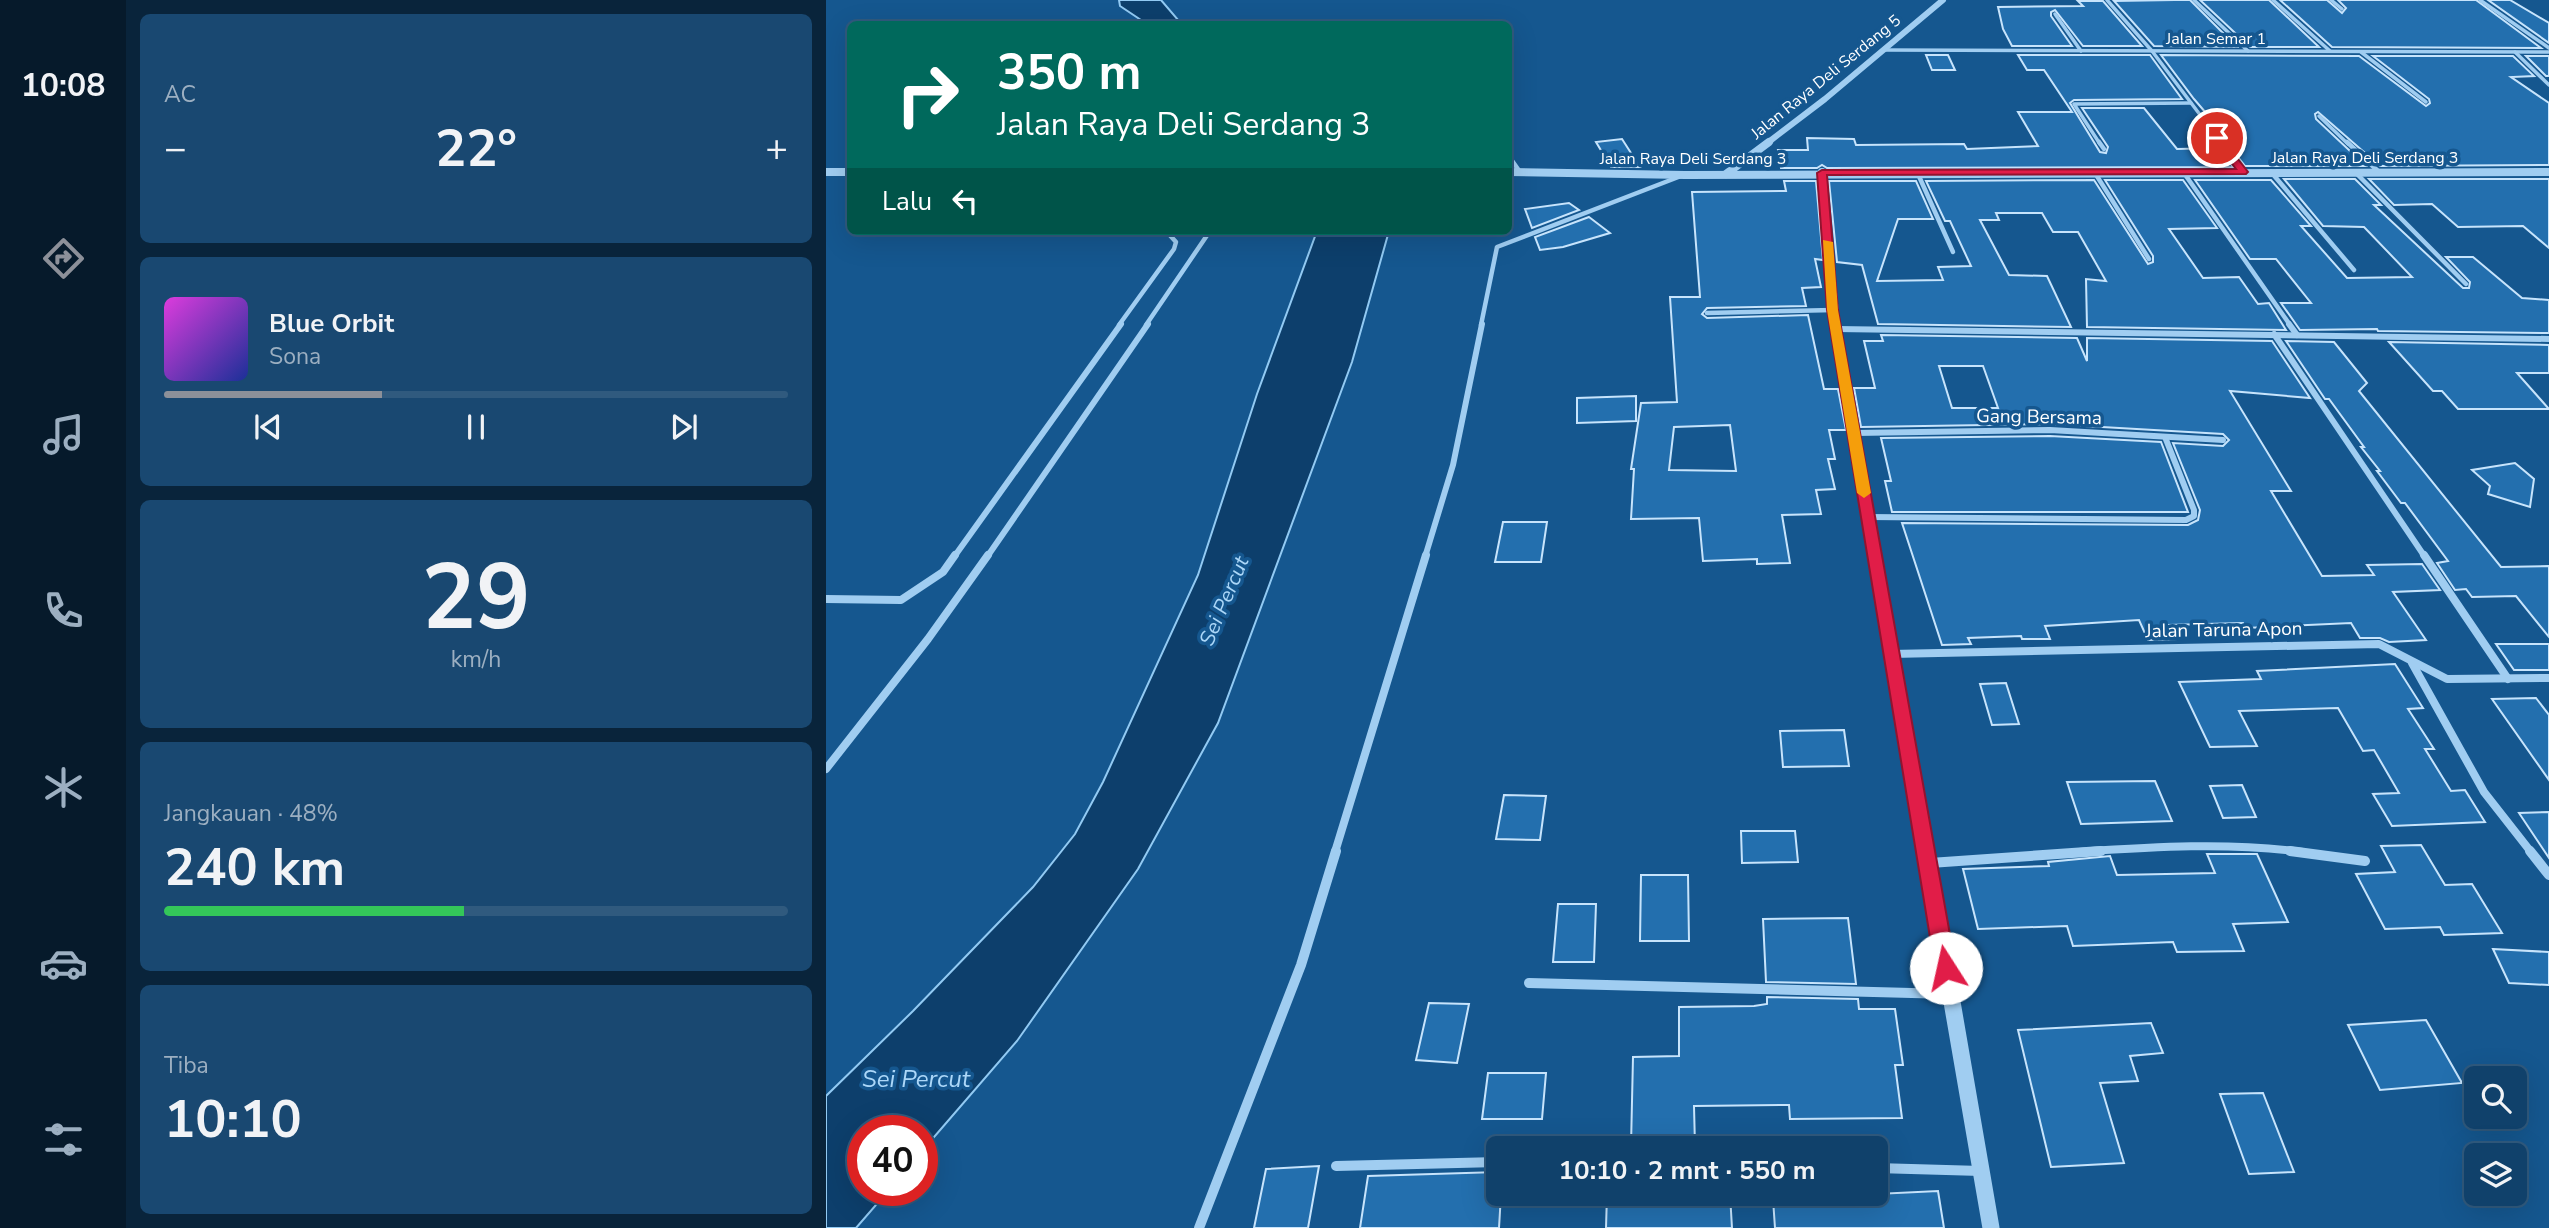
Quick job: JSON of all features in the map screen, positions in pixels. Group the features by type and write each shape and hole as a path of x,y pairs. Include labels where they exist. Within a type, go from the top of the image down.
{"street":[{"name":"Jalan Raya Deli Serdang 5","path":"1726,174 1825,99 1943,0"},
{"path":"2107,0 2152,51 2243,172"},
{"path":"2194,0 2248,51"},
{"path":"2273,0 2331,51"},
{"path":"2331,0 2342,9"},
{"path":"2480,0 2549,50"},
{"path":"2055,14 2081,51"},
{"name":"Jalan Semar 1","path":"1883,50 2549,50"},
{"path":"2360,51 2426,102"},
{"path":"2514,52 2549,85"},
{"path":"2104,149 2074,104 2190,103"},
{"path":"2319,116 2379,172"},
{"path":"1512,161 1520,172"},
{"path":"826,172 847,172"},
{"name":"Jalan Raya Deli Serdang 3","path":"1512,172 1685,175 2549,172"},
{"path":"2271,172 2354,270"},
{"path":"2355,172 2466,284"},
{"path":"1822,173 1836,329 1992,1228"},
{"path":"2095,173 2149,259"},
{"path":"2184,173 2297,335"},
{"path":"1918,174 1953,252"},
{"path":"1199,1228 1301,965 1453,465 1497,247 1685,175"},
{"path":"826,599 901,600 943,572 1174,249 1176,242 1170,235"},
{"path":"826,769 885,698 1045,473 1207,235"},
{"path":"1707,313 1833,310"},
{"path":"1836,329 2549,339"},
{"path":"2273,334 2508,678"},
{"name":"Gang Bersama","path":"1855,433 2050,430 2223,440"},
{"path":"1868,517 2186,520 2194,516 2194,510 2165,438"},
{"name":"Jalan Taruna Apon","path":"1891,654 2343,643 2384,646 2412,663 2453,680 2549,678"},
{"path":"2412,663 2484,793 2549,875"},
{"path":"1927,863 2180,845 2256,846 2365,860"},
{"path":"1529,983 1950,994"},
{"path":"1336,1166 1486,1162"},
{"path":"1888,1168 1982,1171"}],"water":[{"path":"1119,0 1161,0 1180,21 1142,21 1120,6"},
{"name":"Sei Percut","path":"1316,235 1388,235 1352,362 1218,723 1138,869 1017,1041 938,1132 938,1115 847,1115 847,1206 875,1206 856,1228 826,1228 826,1096 1033,887 1075,834 1103,782 1198,575 1257,394"}],"building":[{"path":"2190,0 2237,47 2154,46 2114,1"},
{"path":"2200,0 2269,0 2319,47 2250,47"},
{"path":"2280,0 2327,0 2342,13 2346,8 2338,0 2476,0 2541,48 2332,47"},
{"path":"2488,0 2510,0 2549,23 2549,43"},
{"path":"2078,1 2103,1 2142,46 2083,46 2055,10 2051,12 2051,16 2072,46 2012,46 2003,29 1998,7 2083,6"},
{"path":"1926,55 1948,55 1955,70 1932,70"},
{"path":"2018,55 2150,55 2182,99 2074,100 2070,103 2100,152 2106,153 2108,147 2082,108 2144,108 2177,149 2219,148 2233,167 1827,168 1822,165 1817,168 1781,168 1778,150 1808,150 1807,138 1854,139 1856,145 1964,144 1967,149 2038,146 2018,112 2072,112 2044,70 2027,70"},
{"path":"2161,55 2359,56 2426,106 2430,103 2429,99 2373,56 2513,56 2534,76 2511,77 2549,103 2549,165 2380,166 2318,112 2315,114 2316,119 2366,166 2245,166 2231,148 2236,148"},
{"path":"2526,56 2549,56 2549,76 2546,76"},
{"path":"1622,139 1640,167 1611,167 1596,142"},
{"path":"2284,179 2355,179 2381,205 2374,205 2463,288 2469,288 2470,282 2446,257 2473,257 2522,298 2549,300 2549,333 2300,330 2281,303 2311,303 2276,259 2250,259 2195,180 2271,180 2311,226 2301,226 2347,278 2412,277 2364,227 2323,226"},
{"path":"2369,179 2549,179 2549,248 2523,226 2458,227 2432,204 2394,205"},
{"path":"2094,180 2148,264 2153,262 2153,256 2105,180 2183,180 2217,228 2169,229 2203,278 2239,277 2258,304 2269,303 2286,330 2087,327 2086,279 2106,281 2078,232 2053,232 2042,213 1996,213 1999,220 1980,220 2009,275 2047,276 2071,327 1878,324 1862,265 1837,262 1829,181 1916,181 1933,219 1898,219 1877,281 1943,280 1938,267 1971,266 1950,221 1945,221 1926,181"},
{"path":"1784,181 1816,181 1823,260 1815,259 1821,287 1802,288 1806,306 1707,308 1702,314 1707,318 1808,315 1824,389 1838,389 1846,430 1829,430 1835,459 1828,459 1835,489 1816,490 1821,514 1782,515 1790,563 1757,564 1757,559 1703,561 1699,518 1631,519 1634,469 1631,469 1641,403 1677,402 1670,297 1700,297 1692,192 1786,191","holes":["1730,425 1736,471 1669,470 1674,427"]},
{"path":"1569,203 1579,210 1532,228 1525,209"},
{"path":"1589,217 1610,233 1563,247 1540,250 1535,237"},
{"path":"1881,335 2077,338 2087,361 2087,338 2272,341 2310,398 2230,391 2291,491 2271,491 2322,576 2374,575 2367,565 2422,564 2440,590 2393,592 2426,640 2389,642 2380,638 2360,638 2351,623 2246,628 2243,623 2169,625 2176,639 2148,640 2139,620 2045,626 2050,639 2022,639 2021,636 1968,638 1971,644 1942,645 1902,523 2188,525 2198,520 2200,510 2173,443 2223,446 2229,440 2223,434 2050,424 1861,427 1854,388 1875,388 1864,341 1883,341","holes":["1939,366 1983,366 1998,408 1952,408"]},
{"path":"2286,341 2334,342 2367,383 2359,391 2501,567 2549,566 2549,637 2516,596 2472,597 2466,589 2455,590 2437,563 2448,561 2405,503 2401,503 2377,471 2380,471 2361,447 2364,447 2329,399 2325,399"},
{"path":"2389,342 2549,345 2549,373 2517,373 2549,409 2458,409 2442,391 2433,391"},
{"path":"1636,396 1636,421 1577,423 1577,398"},
{"path":"2050,436 2161,442 2188,512 1892,512 1885,481 1891,481 1881,438"},
{"path":"2515,463 2534,479 2530,507 2488,494 2490,486 2472,470"},
{"path":"1503,522 1547,522 1541,562 1495,562"},
{"path":"2496,644 2549,644 2549,670 2514,670"},
{"path":"2395,664 2423,708 2408,709 2434,749 2425,749 2451,791 2465,790 2485,822 2392,826 2373,794 2399,793 2374,750 2363,751 2338,708 2239,711 2257,746 2210,747 2179,682 2261,679 2257,671"},
{"path":"2006,683 2019,724 1992,725 1980,684"},
{"path":"2536,698 2549,715 2549,780 2492,699"},
{"path":"1844,730 1849,766 1783,767 1780,731"},
{"path":"2155,781 2172,821 2081,824 2067,782"},
{"path":"2242,785 2256,817 2223,818 2210,786"},
{"path":"1504,795 1546,796 1540,840 1496,839"},
{"path":"2549,812 2549,858 2519,813"},
{"path":"1741,831 1795,831 1798,862 1742,863"},
{"path":"2421,845 2445,885 2472,884 2502,933 2444,935 2440,927 2385,929 2356,874 2395,872 2381,846"},
{"path":"2207,854 2257,854 2288,922 2233,924 2244,951 2177,952 2173,942 2073,946 2067,926 1978,929 1963,869 2049,866 2048,862 2110,856 2117,875 2215,873"},
{"path":"1641,875 1688,875 1689,941 1640,941"},
{"path":"1558,904 1596,904 1594,962 1553,962"},
{"path":"1848,918 1856,984 1766,982 1763,919"},
{"path":"2493,949 2549,952 2549,985 2509,983"},
{"path":"1767,997 1858,999 1859,1009 1895,1009 1903,1065 1895,1065 1902,1118 1790,1119 1789,1105 1694,1106 1695,1136 1631,1136 1633,1057 1679,1056 1679,1007 1767,1004"},
{"path":"1429,1003 1469,1004 1457,1063 1416,1060"},
{"path":"2426,1020 2462,1083 2380,1090 2348,1025"},
{"path":"2151,1023 2163,1053 2130,1056 2138,1081 2100,1083 2124,1163 2051,1167 2018,1030"},
{"path":"1488,1073 1546,1073 1542,1119 1482,1119"},
{"path":"2263,1093 2294,1172 2249,1174 2220,1094"},
{"path":"1319,1166 1308,1228 1254,1228 1266,1169"},
{"path":"1486,1172 1486,1206 1500,1206 1499,1228 1360,1228 1368,1176"},
{"path":"1938,1191 1944,1228 1775,1228 1773,1206 1888,1206 1888,1193"},
{"path":"1607,1206 1731,1206 1732,1228 1606,1228"}],"slow traffic":[{"path":"1827,242 1833,310 1864,493"}],"route":[{"path":"1946,968 1833,310 1822,173 2243,172 2217,138"}]}
